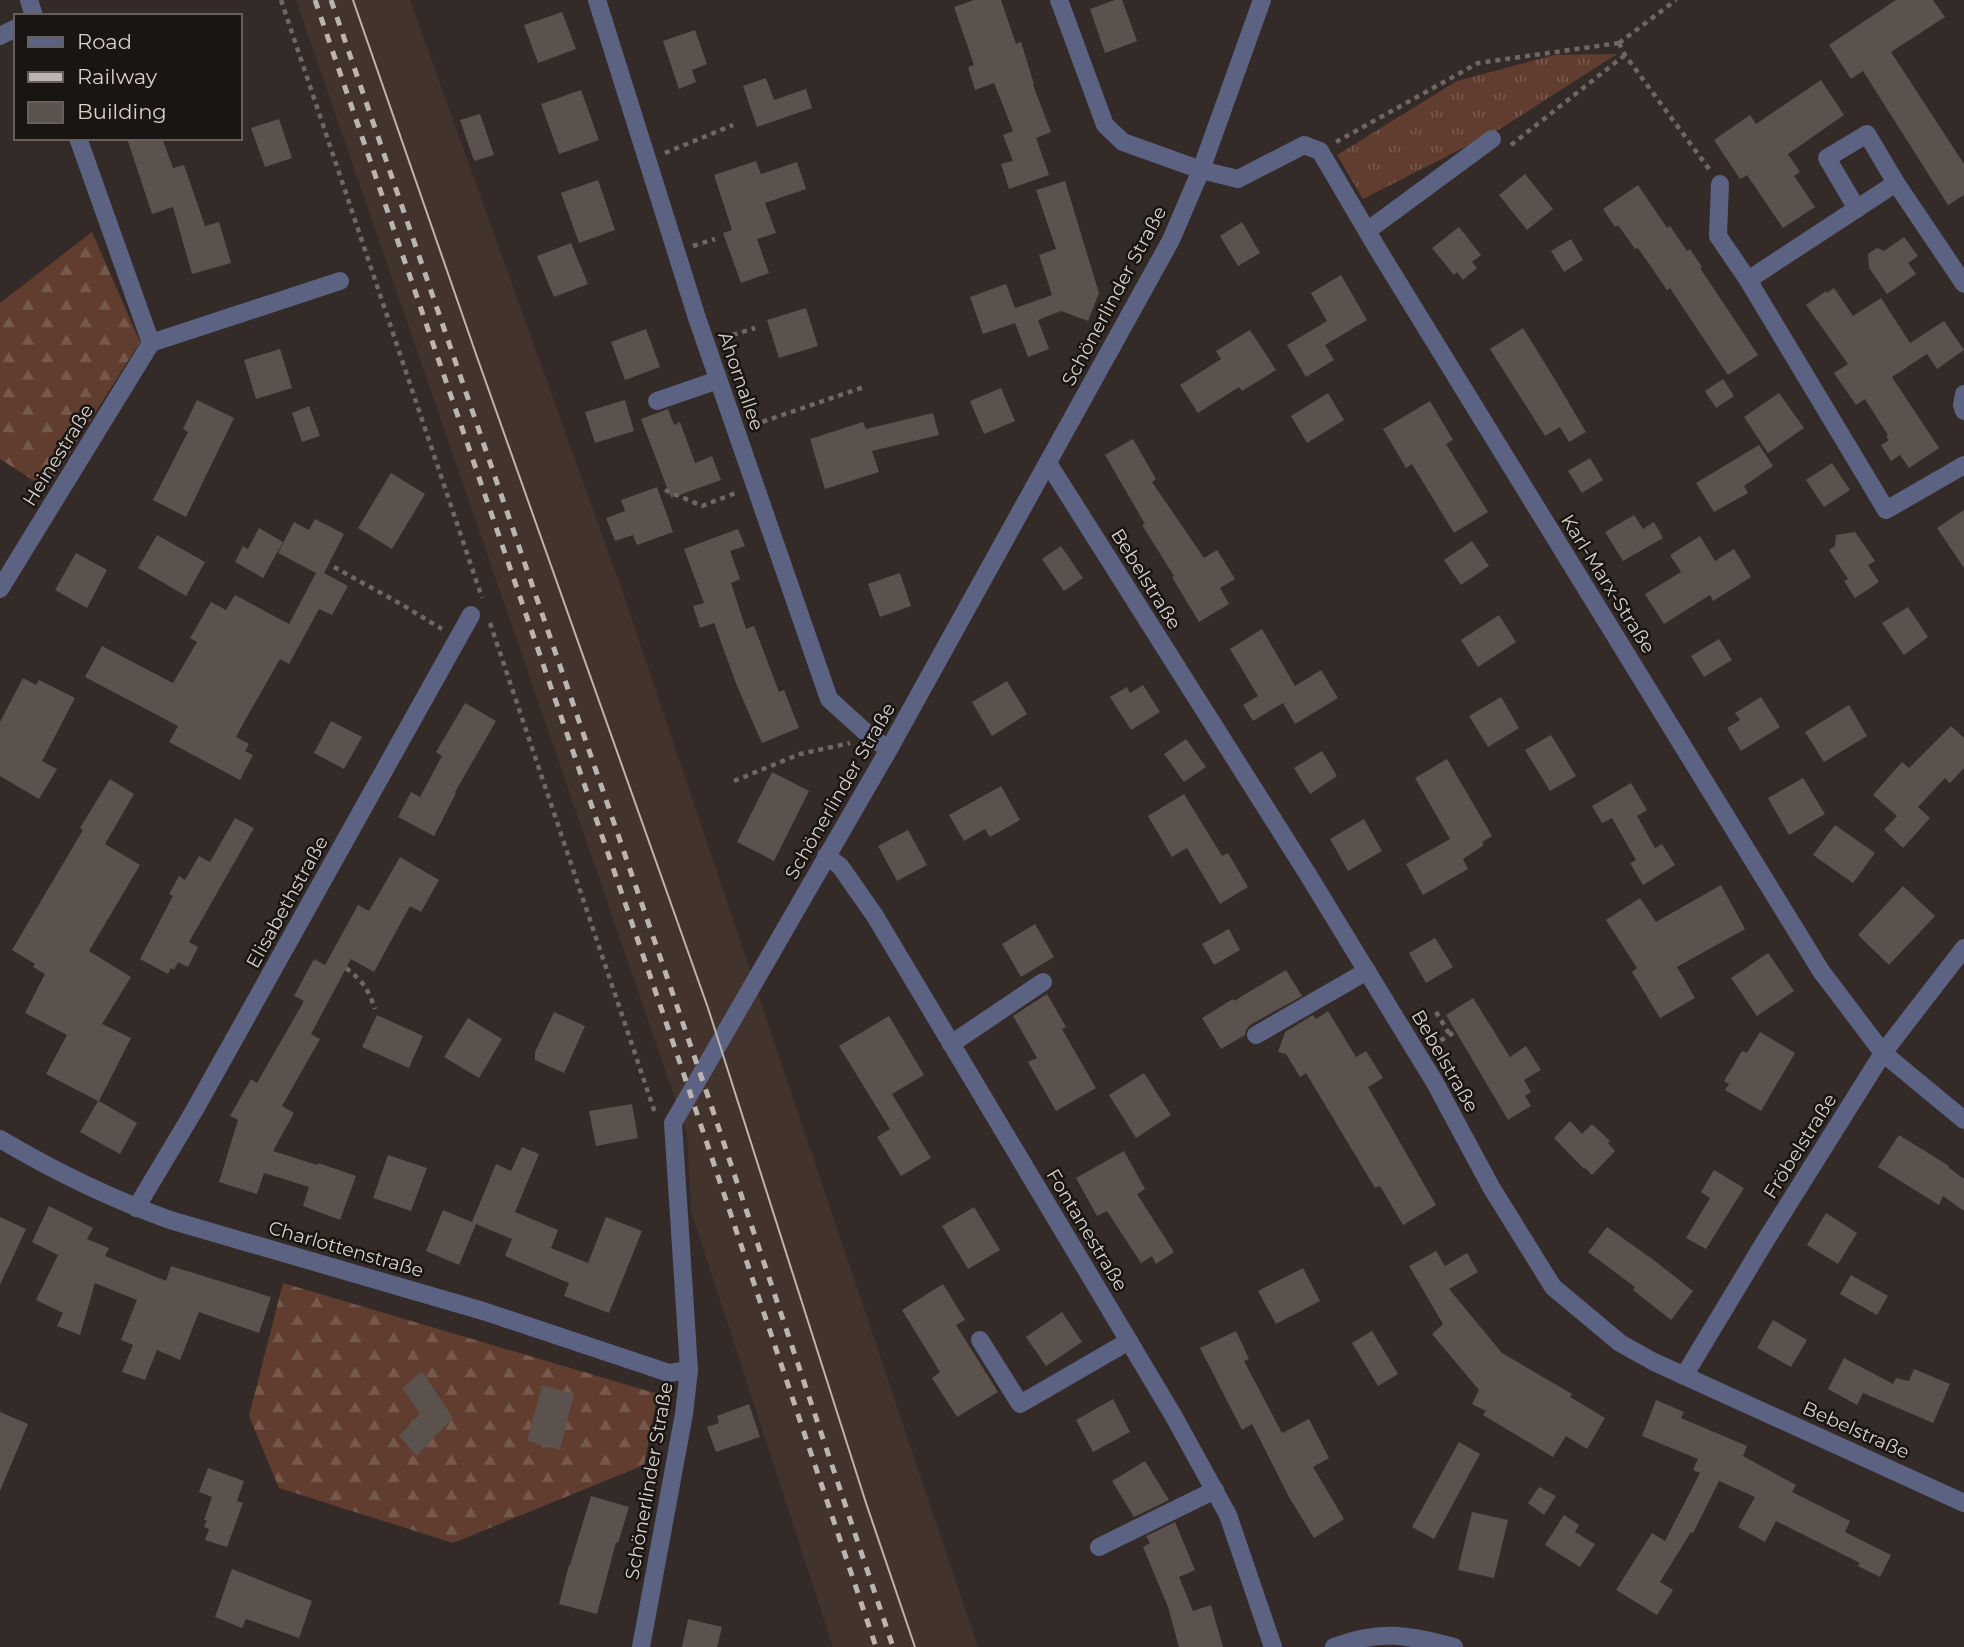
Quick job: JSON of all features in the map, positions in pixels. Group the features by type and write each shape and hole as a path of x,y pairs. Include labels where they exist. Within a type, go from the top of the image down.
{"street":[{"name":"Ahornallee","path":"597,0 706,344 829,699 889,750"},
{"path":"1059,0 1105,125 1123,142 1202,170 1238,179 1304,145 1320,151"},
{"name":"Schönerlinder Straße","path":"641,1647 684,1414 688,1370 673,1123 889,750 1171,240 1202,170 1262,0"},
{"path":"1857,209 1827,158 1867,134 1964,285"},
{"path":"1367,231 1492,139"},
{"path":"79,140 151,343 340,281"},
{"name":"Karl-Marx-Straße","path":"1320,151 1821,971 1884,1053 1964,1120"},
{"path":"1748,280 1896,183"},
{"path":"1720,184 1718,236 1748,280 1886,510 1964,466"},
{"name":"Heinestraße","path":"0,589 151,343"},
{"path":"657,401 718,380"},
{"path":"1964,394 1964,411"},
{"name":"Bebelstraße","path":"1048,463 1367,971 1434,1081 1491,1187 1553,1287 1620,1343 1684,1376 1964,1503"},
{"name":"Elisabethstraße","path":"136,1208 194,1111 458,639 479,613"},
{"name":"Fontanestraße","path":"827,856 840,866 875,916 1173,1415 1228,1515 1273,1647"},
{"name":"Fröbelstraße","path":"1684,1376 1884,1053 1964,948"},
{"path":"1256,1035 1367,971"},
{"path":"951,1044 1043,982"},
{"name":"Charlottenstraße","path":"0,1139 136,1208 170,1220 483,1311 661,1371 669,1373 688,1370"},
{"path":"980,1340 1020,1404 1129,1341"},
{"path":"1099,1547 1214,1490"},
{"path":"1334,1647 1377,1635 1411,1636 1454,1647"}],"path":[{"path":"281,0 482,599"},
{"path":"1320,151 1478,63 1619,43 1676,0"},
{"path":"1619,43 1625,55 1720,184"},
{"path":"1511,145 1625,55"},
{"path":"647,160 733,125"},
{"path":"706,344 755,328"},
{"path":"736,430 864,387"},
{"path":"665,490 702,506 755,485"},
{"path":"334,567 458,639"},
{"path":"479,613 655,1114"},
{"path":"734,781 800,754 872,738"},
{"path":"346,968 361,979 375,1009"},
{"path":"1436,1012 1450,1035"}],"shaded area":[{"path":"296,0 410,0 623,593 978,1647 833,1647 691,1211 687,1133"}],"green space":[{"path":"1617,54 1500,129 1363,199 1337,155 1457,81 1554,55"},
{"path":"92,232 140,342 47,489 0,459 0,303"},
{"path":"283,1283 658,1394 644,1465 453,1543 279,1488 249,1416"}],"building":[{"path":"974,0 1001,0 1016,44 1021,42 1033,85 1051,132 1036,138 1049,175 1009,189 1001,164 1013,161 1003,135 1013,131 994,83 975,90 968,67 974,65 954,7"},
{"path":"1122,0 1137,41 1105,53 1090,9"},
{"path":"1896,0 1933,0 1945,17 1891,52 1964,164 1964,195 1948,205 1863,71 1851,79 1829,45"},
{"path":"562,12 576,49 538,63 524,25"},
{"path":"695,30 707,64 692,70 696,82 679,89 663,41"},
{"path":"766,78 774,100 806,89 812,108 757,127 743,86"},
{"path":"1821,80 1844,115 1788,154 1800,172 1794,176 1815,207 1783,228 1747,175 1740,179 1714,140 1750,115 1756,124"},
{"path":"581,90 599,140 559,154 541,104"},
{"path":"480,114 494,155 474,161 460,120"},
{"path":"279,119 292,158 265,167 251,128"},
{"path":"128,140 163,140 173,168 184,165 205,226 219,222 231,263 192,274 173,207 152,214"},
{"path":"756,161 761,174 797,162 806,189 765,203 776,233 757,239 769,273 741,283 723,233 732,230 714,175"},
{"path":"1525,174 1553,209 1527,230 1499,195"},
{"path":"598,180 615,230 579,243 561,193"},
{"path":"1065,181 1099,293 1088,321 1061,311 1038,320 1049,349 1028,357 1015,323 983,334 970,297 1006,284 1015,308 1052,295 1039,255 1056,249 1036,190"},
{"path":"1638,185 1667,228 1670,226 1687,251 1690,249 1758,355 1728,375 1670,288 1667,290 1638,248 1635,249 1618,225 1615,227 1603,209"},
{"path":"1242,222 1260,253 1238,266 1220,236"},
{"path":"1459,227 1481,255 1472,262 1477,268 1463,280 1457,272 1454,275 1432,248"},
{"path":"1904,237 1918,256 1908,263 1916,274 1887,294 1869,268 1868,254 1877,248 1884,251"},
{"path":"1571,239 1583,260 1564,272 1551,251"},
{"path":"571,243 588,284 554,297 537,256"},
{"path":"1341,275 1367,320 1325,345 1334,360 1306,377 1287,345 1327,321 1311,293"},
{"path":"1834,288 1853,316 1881,298 1910,343 1944,321 1964,350 1937,369 1927,354 1892,377 1939,448 1909,468 1900,455 1891,461 1881,445 1889,440 1886,436 1888,435 1865,399 1856,405 1834,373 1848,364 1806,305"},
{"path":"806,308 818,346 779,358 767,320"},
{"path":"1523,328 1586,432 1569,442 1560,427 1545,436 1490,349"},
{"path":"646,329 660,367 625,380 611,342"},
{"path":"1250,330 1276,370 1242,391 1239,387 1198,413 1180,385 1221,359 1216,351"},
{"path":"280,349 292,388 256,399 244,360"},
{"path":"1723,379 1734,396 1716,408 1705,391"},
{"path":"1001,388 1015,421 984,434 970,401"},
{"path":"1328,393 1344,420 1307,443 1291,416"},
{"path":"1779,393 1804,428 1768,453 1744,417"},
{"path":"197,400 234,418 186,517 153,500 188,432 183,429"},
{"path":"625,400 634,431 595,443 585,412"},
{"path":"1430,401 1453,440 1446,444 1488,512 1454,533 1412,464 1406,468 1383,429"},
{"path":"309,406 320,436 302,442 292,413"},
{"path":"668,409 674,425 680,422 695,463 712,456 721,480 671,498 641,419"},
{"path":"933,413 939,435 872,451 879,472 825,489 810,439 863,422 866,429"},
{"path":"1133,439 1156,479 1152,482 1204,558 1217,550 1235,579 1220,588 1229,604 1199,622 1105,455"},
{"path":"1759,445 1773,466 1744,486 1748,493 1714,512 1696,483"},
{"path":"1590,458 1603,480 1582,493 1568,471"},
{"path":"1832,463 1850,490 1824,507 1806,480"},
{"path":"391,473 425,494 392,549 358,528"},
{"path":"657,487 673,532 637,545 633,535 615,541 606,518 625,511 621,500"},
{"path":"1964,510 1964,568 1937,528"},
{"path":"1634,515 1643,529 1654,522 1663,538 1623,561 1605,532"},
{"path":"315,519 344,534 324,573 348,586 332,615 319,609 289,664 280,659 248,715 236,737 249,744 245,751 253,755 240,780 169,742 178,726 85,677 102,646 173,683 197,642 190,638 211,602 226,610 235,595 289,624 316,573 278,553 294,522 309,530"},
{"path":"259,528 283,542 263,578 235,562 243,546 248,549"},
{"path":"738,529 745,546 730,551 740,579 731,583 746,629 754,626 779,692 784,690 799,728 762,743 714,623 700,628 693,606 704,603 684,549"},
{"path":"1855,532 1875,561 1868,565 1879,582 1855,598 1844,581 1848,579 1829,550 1835,546 1836,535"},
{"path":"157,535 205,562 186,596 138,568"},
{"path":"1700,536 1715,561 1734,549 1751,577 1713,601 1710,595 1664,624 1645,594 1681,572 1670,555"},
{"path":"1472,541 1489,566 1461,585 1444,560"},
{"path":"1061,546 1083,578 1064,591 1042,559"},
{"path":"76,553 107,570 87,608 55,590"},
{"path":"900,573 911,606 880,617 868,584"},
{"path":"1908,607 1928,637 1904,655 1882,623"},
{"path":"1499,615 1516,642 1478,667 1461,640"},
{"path":"1262,629 1295,686 1321,670 1338,698 1295,724 1283,703 1253,721 1243,705 1258,696 1230,649"},
{"path":"1719,639 1732,660 1704,677 1691,656"},
{"path":"23,678 36,685 39,680 75,698 42,761 57,769 39,799 0,776 0,722"},
{"path":"1007,681 1027,714 992,736 972,702"},
{"path":"1143,685 1160,712 1131,730 1110,697 1127,687 1130,693"},
{"path":"1501,697 1519,728 1488,747 1469,716"},
{"path":"1761,697 1780,727 1741,751 1727,728 1740,720 1735,713"},
{"path":"465,703 496,721 455,792 434,836 398,817 411,792 420,797 442,756 436,752"},
{"path":"1849,705 1867,736 1824,762 1805,732"},
{"path":"331,721 362,737 344,769 314,753"},
{"path":"1951,726 1964,738 1964,768 1950,783 1945,778 1918,807 1930,818 1903,848 1884,830 1897,816 1873,795 1902,762 1909,768"},
{"path":"1551,735 1576,776 1550,791 1525,750"},
{"path":"1186,739 1206,767 1184,782 1164,754"},
{"path":"1322,751 1337,776 1310,794 1294,768"},
{"path":"1447,759 1492,836 1463,859 1468,869 1423,895 1406,864 1450,839 1415,778"},
{"path":"772,772 809,791 774,861 737,842"},
{"path":"1803,778 1825,814 1789,835 1768,798"},
{"path":"110,779 134,794 105,844 140,865 89,951 131,977 102,1024 131,1038 99,1101 137,1123 120,1154 80,1132 98,1101 46,1074 67,1035 25,1013 45,974 33,967 35,964 12,950"},
{"path":"1631,783 1647,810 1637,816 1655,848 1662,844 1675,865 1643,885 1630,863 1636,860 1612,818 1602,823 1592,806"},
{"path":"1001,786 1020,820 990,837 985,829 964,841 949,815"},
{"path":"1184,794 1222,856 1228,853 1248,887 1220,904 1187,848 1172,857 1148,816"},
{"path":"235,818 254,828 189,942 198,947 188,967 178,962 168,974 140,959 173,896 169,894 179,876 185,880 199,856 210,862"},
{"path":"1364,819 1382,851 1348,871 1330,839"},
{"path":"1835,825 1875,853 1853,883 1813,855"},
{"path":"908,830 927,865 897,881 878,846"},
{"path":"400,857 439,880 421,912 410,906 374,972 351,959 311,1034 320,1039 282,1106 294,1113 273,1151 356,1176 340,1220 303,1206 309,1187 264,1173 257,1194 219,1182 238,1120 230,1116 251,1079 257,1083 304,1001 294,996 314,959 325,965 358,905 369,911"},
{"path":"1721,885 1745,929 1677,967 1695,998 1660,1018 1632,972 1637,968 1606,920 1640,898 1656,922"},
{"path":"1903,886 1935,916 1889,965 1858,935"},
{"path":"1035,924 1054,957 1021,977 1002,944"},
{"path":"1229,929 1240,950 1214,965 1202,944"},
{"path":"1435,938 1453,967 1426,983 1409,953"},
{"path":"1768,953 1794,991 1757,1016 1731,978"},
{"path":"1286,970 1302,996 1250,1025 1245,1035 1221,1049 1202,1018"},
{"path":"1047,994 1066,1027 1062,1029 1096,1088 1056,1111 1028,1062 1037,1058 1013,1016"},
{"path":"1473,998 1510,1057 1526,1046 1541,1070 1524,1080 1531,1092 1525,1096 1531,1106 1508,1120 1446,1015"},
{"path":"1328,1011 1356,1057 1366,1051 1383,1078 1368,1087 1436,1205 1403,1225 1380,1186 1375,1188 1306,1073 1300,1077 1286,1054 1278,1052 1285,1032 1313,1015 1316,1019"},
{"path":"554,1012 585,1026 564,1073 535,1060 535,1052"},
{"path":"377,1015 423,1036 409,1068 362,1047"},
{"path":"889,1016 924,1075 892,1094 931,1158 901,1176 877,1137 890,1129 839,1046"},
{"path":"468,1018 502,1039 479,1078 444,1057"},
{"path":"1760,1032 1795,1053 1761,1111 1725,1090 1729,1084 1724,1081 1742,1051 1747,1053"},
{"path":"1144,1073 1171,1115 1136,1138 1109,1095"},
{"path":"632,1104 638,1138 596,1146 589,1111"},
{"path":"1570,1121 1582,1134 1592,1124 1610,1141 1608,1143 1615,1151 1592,1175 1554,1138"},
{"path":"1899,1135 1949,1166 1964,1179 1964,1211 1943,1196 1939,1205 1878,1167"},
{"path":"522,1147 539,1154 515,1212 558,1230 551,1248 588,1263 606,1217 642,1231 609,1313 564,1296 569,1283 505,1256 512,1239 476,1224 459,1265 426,1251 443,1210 472,1222 496,1164 511,1171"},
{"path":"1124,1151 1145,1189 1137,1194 1174,1252 1156,1264 1152,1256 1141,1263 1107,1211 1097,1216 1076,1178"},
{"path":"388,1155 427,1168 411,1211 373,1198"},
{"path":"1714,1170 1744,1188 1706,1249 1686,1238 1710,1198 1701,1192"},
{"path":"49,1206 93,1228 87,1239 109,1248 105,1256 166,1281 171,1266 271,1297 259,1333 199,1312 180,1360 157,1350 145,1380 122,1372 133,1345 121,1340 137,1300 95,1283 80,1335 57,1326 63,1313 36,1300 58,1255 32,1242"},
{"path":"974,1207 1000,1250 968,1269 942,1226"},
{"path":"1826,1213 1857,1233 1838,1264 1807,1245"},
{"path":"0,1217 26,1229 0,1285"},
{"path":"1607,1227 1693,1291 1671,1320 1633,1290 1635,1287 1588,1252"},
{"path":"1436,1251 1445,1266 1467,1253 1478,1272 1449,1289 1502,1353 1572,1394 1570,1397 1605,1418 1587,1449 1566,1436 1553,1457 1483,1415 1486,1411 1472,1404 1479,1390 1432,1334 1443,1324 1409,1266"},
{"path":"1303,1268 1320,1301 1276,1324 1258,1291"},
{"path":"1851,1275 1888,1296 1877,1315 1840,1294"},
{"path":"943,1284 965,1320 956,1325 998,1392 957,1417 932,1378 940,1372 902,1310"},
{"path":"1062,1312 1082,1342 1046,1366 1026,1337"},
{"path":"1773,1320 1807,1340 1791,1367 1757,1348"},
{"path":"1236,1331 1249,1359 1244,1361 1282,1433 1309,1419 1329,1458 1313,1467 1344,1519 1314,1538 1289,1497 1252,1424 1242,1430 1200,1348"},
{"path":"1372,1331 1398,1374 1378,1386 1352,1343"},
{"path":"1844,1358 1893,1384 1896,1378 1909,1381 1914,1369 1950,1384 1933,1423 1863,1393 1857,1405 1828,1389"},
{"path":"422,1371 453,1418 417,1456 399,1436 420,1414 402,1388"},
{"path":"542,1385 574,1394 560,1450 527,1441"},
{"path":"1113,1399 1130,1432 1093,1452 1076,1420"},
{"path":"1656,1400 1684,1412 1681,1418 1747,1446 1743,1456 1796,1485 1792,1492 1850,1521 1845,1532 1891,1555 1880,1577 1858,1566 1860,1563 1776,1521 1765,1542 1738,1527 1755,1497 1719,1481 1693,1533 1691,1532 1660,1582 1673,1590 1657,1615 1616,1590 1652,1533 1665,1541 1700,1473 1693,1470 1698,1459 1642,1436"},
{"path":"749,1404 760,1437 716,1452 707,1427 719,1423 717,1416"},
{"path":"0,1412 28,1424 0,1491"},
{"path":"1459,1442 1480,1454 1434,1539 1412,1527"},
{"path":"1145,1461 1169,1500 1134,1517 1112,1481"},
{"path":"208,1468 244,1481 237,1501 243,1503 227,1547 205,1540 209,1529 204,1527 207,1520 204,1520 212,1497 199,1492"},
{"path":"1539,1487 1556,1496 1544,1515 1528,1503"},
{"path":"591,1496 629,1507 618,1543 616,1542 597,1614 559,1604"},
{"path":"1472,1512 1508,1520 1494,1578 1458,1570"},
{"path":"1564,1515 1579,1525 1575,1532 1595,1544 1580,1567 1545,1545"},
{"path":"1175,1522 1195,1570 1179,1577 1193,1611 1211,1605 1223,1647 1179,1647 1168,1607 1143,1547 1150,1543 1146,1536"},
{"path":"232,1569 312,1601 299,1638 246,1619 242,1628 215,1617"},
{"path":"688,1619 722,1627 717,1647 682,1647"}],"tram line":[{"path":"353,0 708,1008 866,1503 915,1647"}],"railway":[{"path":"315,0 680,1063 876,1647"},
{"path":"331,0 711,1105 893,1647"}]}
